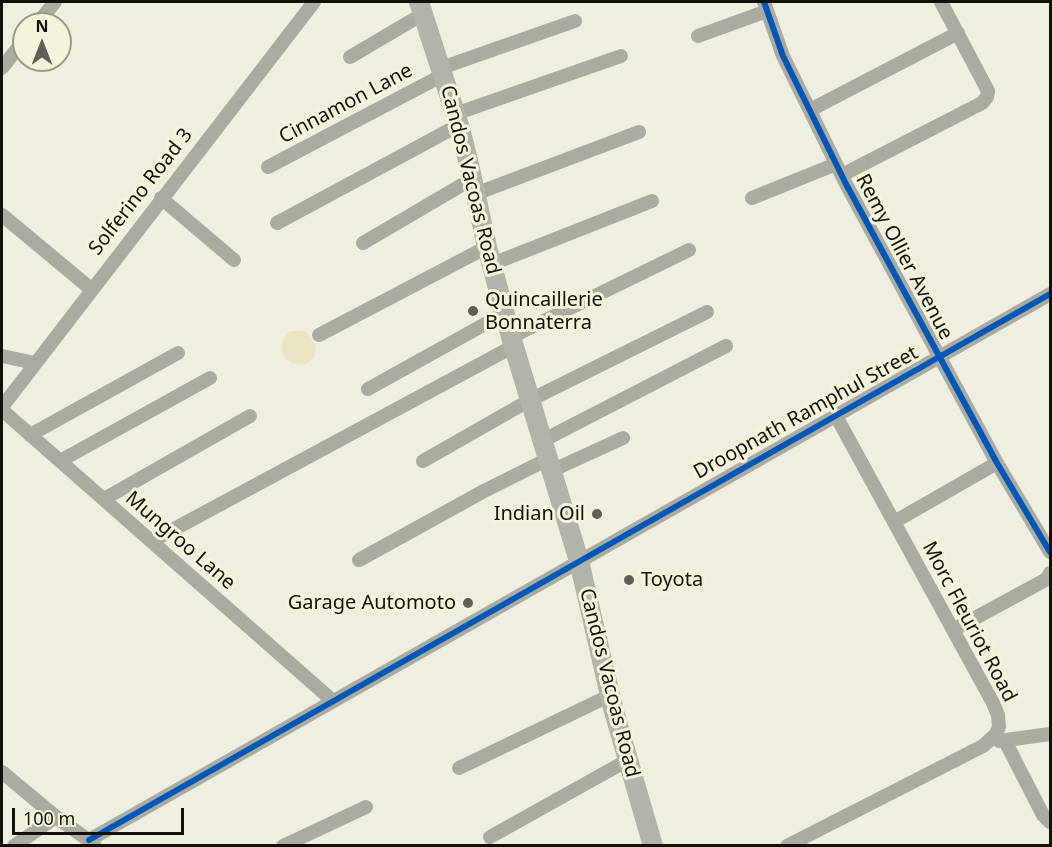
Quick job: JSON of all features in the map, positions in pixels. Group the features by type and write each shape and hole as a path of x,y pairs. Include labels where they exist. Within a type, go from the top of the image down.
{"main road":[{"name":"Candos Vacoas Road","path":"421,8 457,120 512,341 579,561 613,708 652,846"}],"street":[{"name":"Solferino Road 3","path":"2,408 313,2"},
{"path":"752,198 839,169 982,102 987,97 988,91 941,2"},
{"path":"698,36 766,6"},
{"name":"Remy Ollier Avenue","path":"766,6 783,56 839,169 997,463 1050,552"},
{"path":"350,57 421,8"},
{"name":"Cinnamon Lane","path":"268,167 442,72 575,21"},
{"path":"810,111 958,33"},
{"path":"2,68 12,55"},
{"path":"277,223 457,120 621,56"},
{"path":"363,243 474,186 639,132"},
{"path":"161,198 234,260"},
{"path":"319,335 489,256 652,201"},
{"path":"2,215 91,289"},
{"path":"152,541 512,341 689,250"},
{"name":"Droopnath Ramphul Street","path":"92,843 333,701 1050,294"},
{"path":"423,461 530,400 707,312"},
{"path":"368,389 505,313"},
{"path":"359,560 547,457 726,346"},
{"path":"30,435 178,353"},
{"path":"2,356 35,363"},
{"path":"60,461 210,378"},
{"name":"Mungroo Lane","path":"2,408 333,701"},
{"path":"104,500 250,416"},
{"name":"Morc Fleuriot Road","path":"836,416 998,715 999,727 990,740"},
{"path":"547,457 623,438"},
{"path":"894,522 997,463"},
{"path":"953,630 1047,579 1050,573"},
{"path":"459,768 611,695"},
{"path":"787,846 983,746 990,740 1005,741 1050,734"},
{"path":"1005,741 1043,815 1050,822"},
{"path":"490,837 628,760"},
{"path":"2,772 56,817 92,843"},
{"path":"283,846 366,807"},
{"path":"14,846 56,817"}],"shaded area":[{"path":"299,330 307,332 316,346 314,358 306,364 292,363 285,359 281,349 288,332"}],"cycle path":[{"path":"764,2 783,56 846,184 997,463 1050,552"},
{"path":"89,840 1050,294"}],"place":[{"name":"Quincaillerie Bonnaterra","path":"473,311"},
{"name":"Indian Oil","path":"597,514"},
{"name":"Toyota","path":"629,580"},
{"name":"Garage Automoto","path":"468,603"}]}
